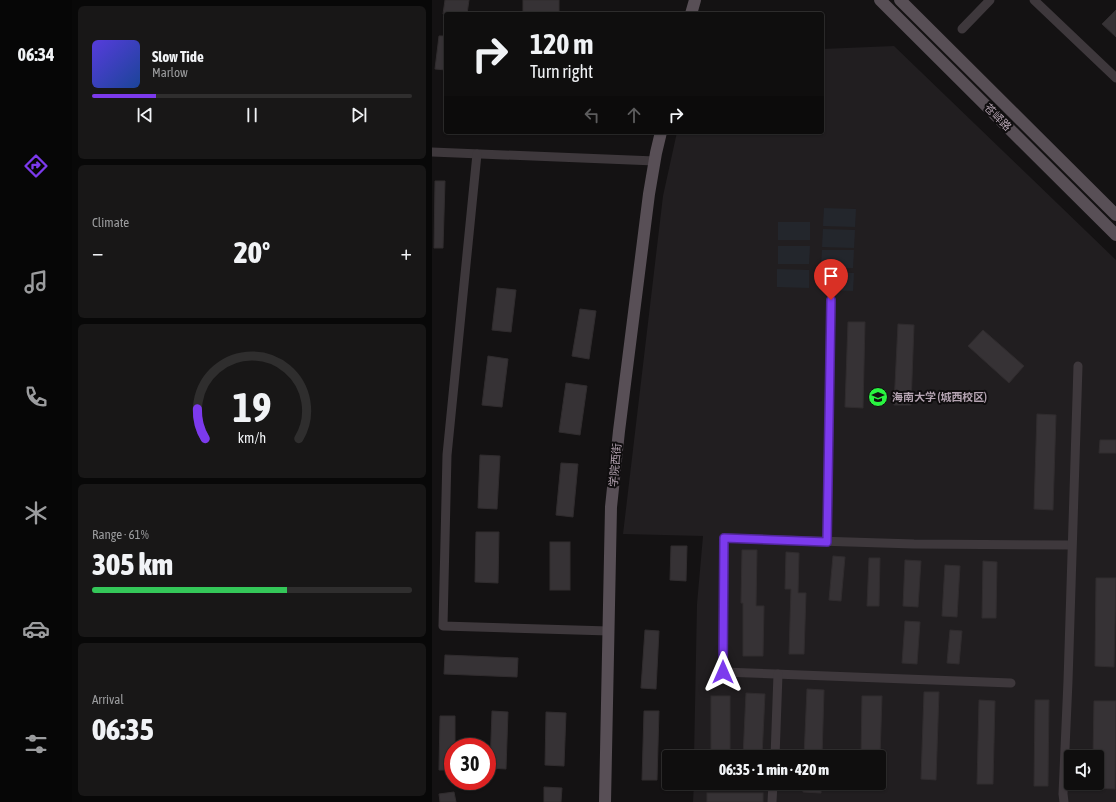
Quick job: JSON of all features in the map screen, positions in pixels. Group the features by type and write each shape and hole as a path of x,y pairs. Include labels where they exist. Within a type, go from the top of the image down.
{"main road":[{"path":"683,12 686,0"},
{"path":"692,12 695,0"},
{"name":"苍峄路","path":"880,0 1116,235"},
{"name":"苍峄路","path":"900,0 1116,215"},
{"name":"学院西街","path":"651,161 653,134"},
{"name":"学院西街","path":"605,802 603,506 609,446 640,200 660,134"},
{"name":"学院西街","path":"598,802 605,631"}],"street":[{"path":"962,29 990,0"},
{"path":"1034,0 1116,78"},
{"path":"432,152 651,161"},
{"path":"477,154 447,455 443,626 605,631"},
{"path":"827,542 831,300"},
{"path":"1064,802 1063,794 1078,366"},
{"path":"1010,683 723,672 724,538 914,544 1072,544"},
{"path":"775,750 778,674"},
{"path":"772,802 773,790"}],"shaded area":[{"name":"海南大学 (城西校区)","path":"894,46 1116,260 1116,802 693,802 694,790 886,790 886,750 694,750 697,604 703,536 623,534 663,196 677,134 824,134 824,49"},
{"path":"824,208 856,209 855,227 823,226"},
{"path":"778,222 810,222 810,240 778,240"},
{"path":"823,229 855,230 854,248 822,247"},
{"path":"778,246 810,246 809,264 778,264"},
{"path":"822,250 854,250 853,268 821,268"},
{"path":"777,269 809,270 809,288 777,287"},
{"path":"822,272 854,273 853,291 822,290"}],"building":[{"path":"445,0 469,0 467,12 444,12 443,14"},
{"path":"523,0 559,0 559,12 523,12"},
{"path":"1116,10 1116,37 1102,24"},
{"path":"439,36 444,36 444,70 435,69"},
{"path":"435,181 445,181 443,248 434,248"},
{"path":"497,288 516,290 511,332 492,330"},
{"path":"580,309 596,311 589,359 572,356"},
{"path":"848,322 865,322 863,408 845,407"},
{"path":"898,324 914,325 911,405 894,405"},
{"path":"983,330 1024,366 1009,383 968,346"},
{"path":"488,356 508,359 502,407 482,405"},
{"path":"566,383 587,386 580,435 559,432"},
{"path":"1037,414 1056,415 1053,510 1034,509"},
{"path":"1100,440 1116,440 1116,453 1099,453"},
{"path":"480,455 500,456 497,509 478,508"},
{"path":"561,463 578,464 573,517 556,515"},
{"path":"476,532 499,532 498,583 475,582"},
{"path":"550,542 570,542 570,590 550,590"},
{"path":"671,546 687,546 686,581 670,580"},
{"path":"742,550 757,550 756,606 764,606 763,656 743,656 743,603 741,603"},
{"path":"786,552 799,553 798,593 806,593 804,654 789,654 791,589 785,589"},
{"path":"833,556 845,557 841,601 829,600"},
{"path":"869,558 880,558 879,606 867,606"},
{"path":"905,560 921,561 918,607 903,606"},
{"path":"983,561 997,562 996,618 982,618"},
{"path":"945,565 960,566 957,617 942,616"},
{"path":"1096,578 1116,578 1114,667 1095,666"},
{"path":"905,621 920,622 917,664 902,663"},
{"path":"645,630 659,631 656,689 641,688"},
{"path":"950,630 962,631 959,664 947,663"},
{"path":"445,655 518,658 517,677 444,674"},
{"path":"807,689 824,690 822,750 804,750"},
{"path":"924,692 939,692 936,780 921,779"},
{"path":"746,693 765,694 762,750 743,750"},
{"path":"711,696 730,696 730,750 711,750"},
{"path":"862,696 882,696 880,750 861,750"},
{"path":"979,700 995,701 993,784 977,784"},
{"path":"1035,700 1049,700 1048,786 1034,786"},
{"path":"1094,701 1116,701 1115,789 1104,788 1104,750 1093,750"},
{"path":"492,711 508,712 506,769 496,768 496,738 491,738"},
{"path":"644,711 659,711 657,780 642,780"},
{"path":"546,712 566,713 564,766 545,765"},
{"path":"440,716 455,716 455,738 444,738 444,770 439,770"},
{"path":"544,787 562,788 561,802 544,802"},
{"path":"803,790 821,790 821,793 803,792"},
{"path":"454,792 456,802 440,802 439,794"},
{"path":"707,793 763,793 763,802 707,802"}],"place":[{"name":"海南大学 (城西校区)","path":"878,397"}],"route":[{"path":"723,672 724,538 827,542 831,300"}]}
